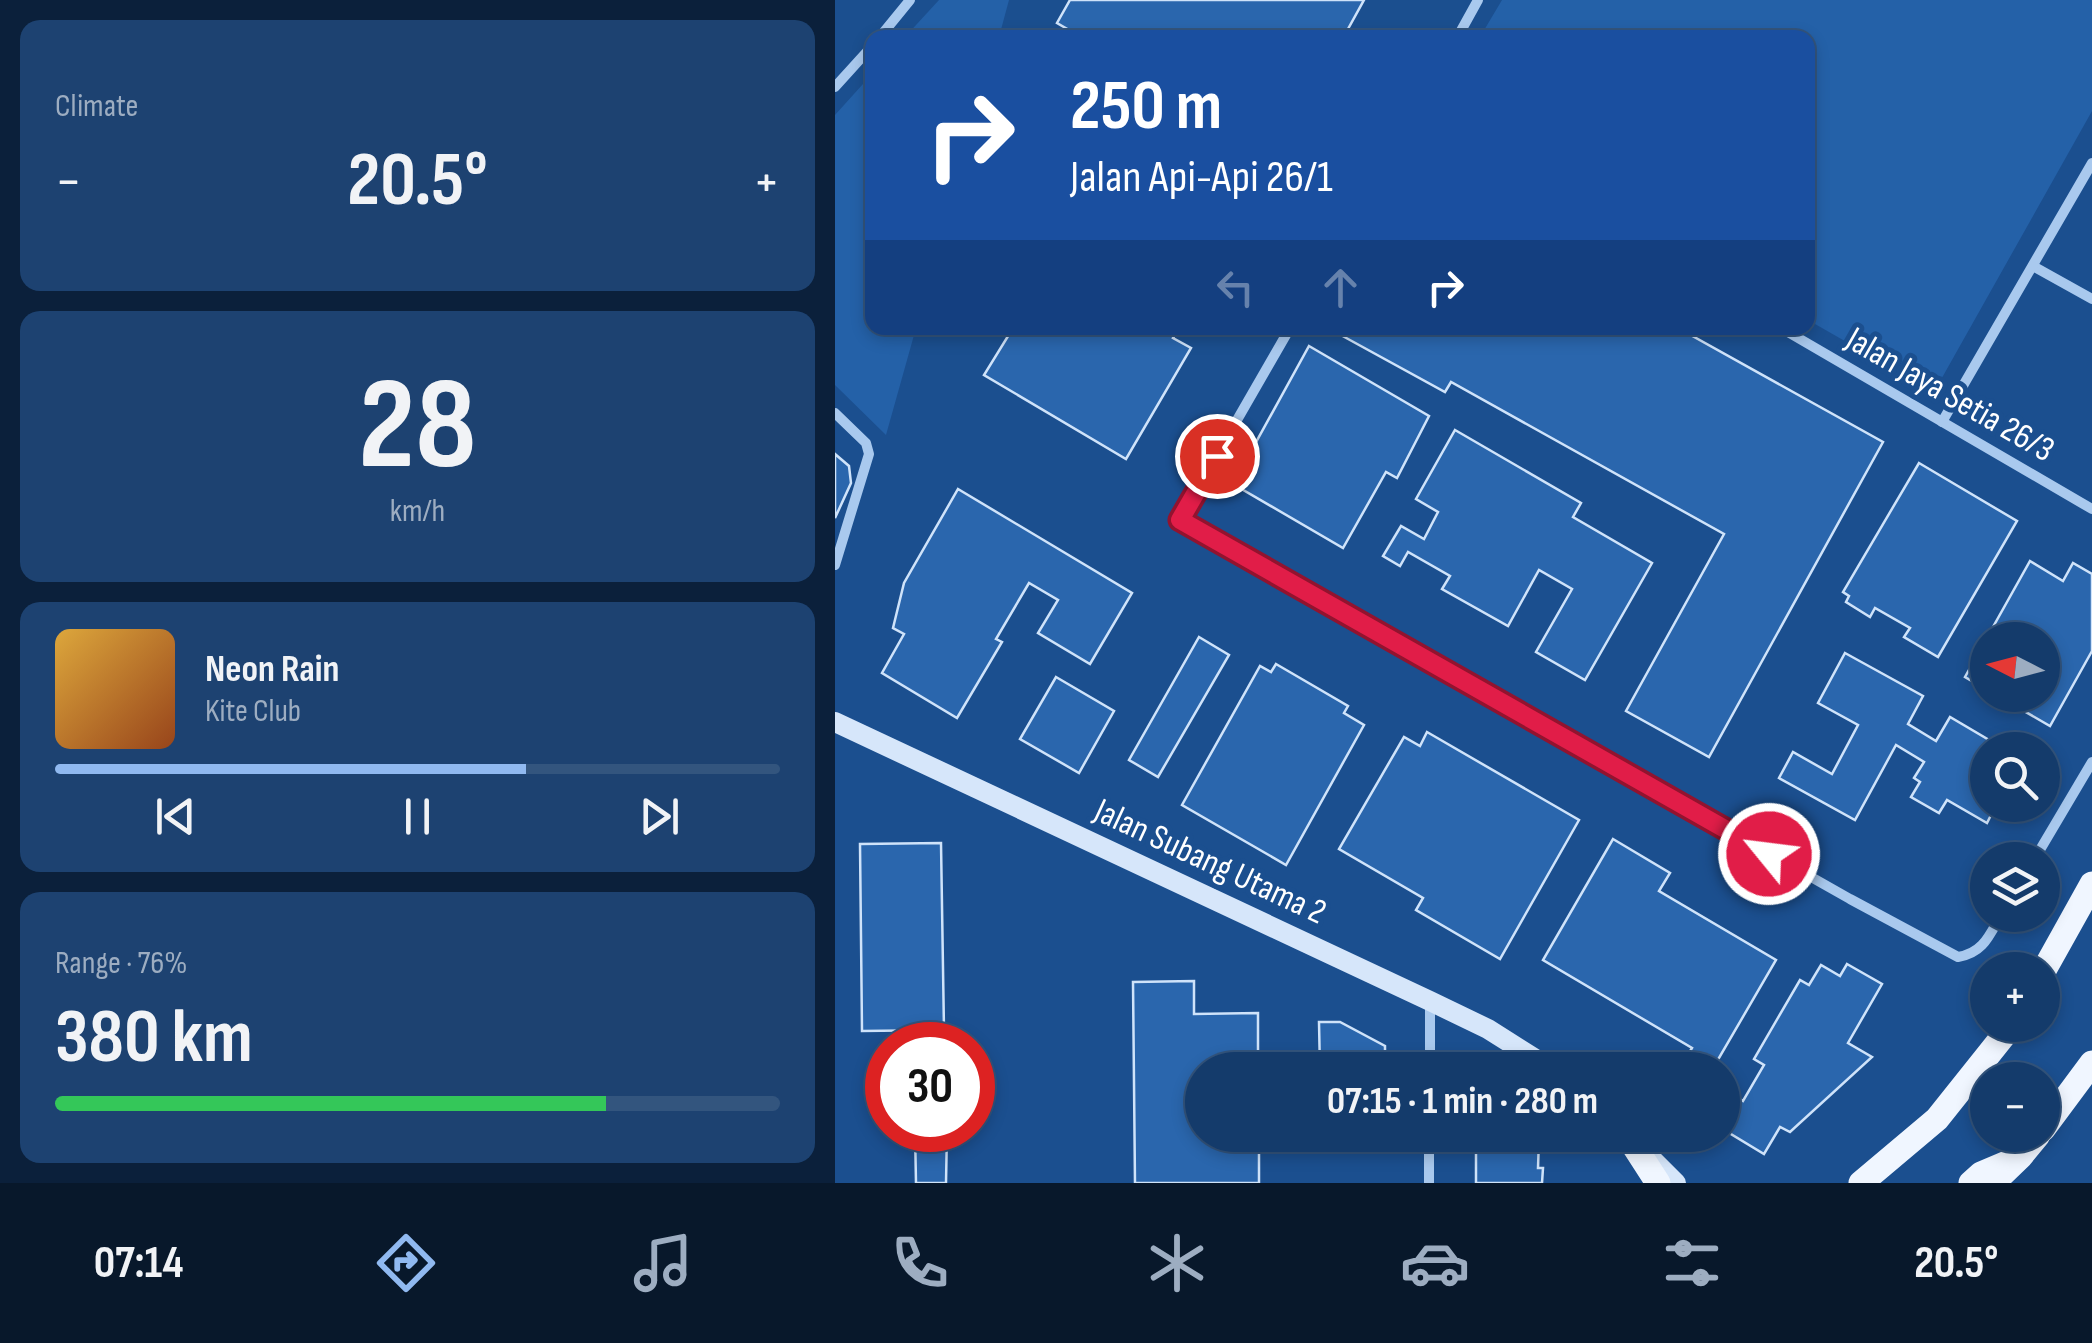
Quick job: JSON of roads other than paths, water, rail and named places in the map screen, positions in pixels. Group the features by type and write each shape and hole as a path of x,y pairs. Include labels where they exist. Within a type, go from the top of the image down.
{"main road":[{"name":"Jalan Subang Utama 2","path":"835,722 1430,1000 1524,1052"},
{"path":"2054,952 2092,884"},
{"path":"1861,1183 1937,1119 1998,1042"},
{"path":"2060,1106 2092,1063"},
{"path":"1638,1152 1658,1183"},
{"path":"1644,1152 1676,1183"},
{"path":"1993,1183 2024,1152"},
{"path":"1971,1183 1981,1174 2020,1157"}],"street":[{"path":"886,30 910,0"},
{"path":"1461,30 1478,0"},
{"path":"835,87 865,53"},
{"path":"1942,422 2092,163"},
{"path":"2033,266 2092,299"},
{"path":"1286,335 1180,520 1958,957 1974,954 1991,932"},
{"name":"Jalan Jaya Setia 26/3","path":"1793,335 2092,510"},
{"path":"835,413 867,443 869,454 835,566"},
{"path":"2045,842 2092,762"},
{"path":"1429,1052 1430,1000"},
{"path":"1429,1152 1429,1183"}]}
